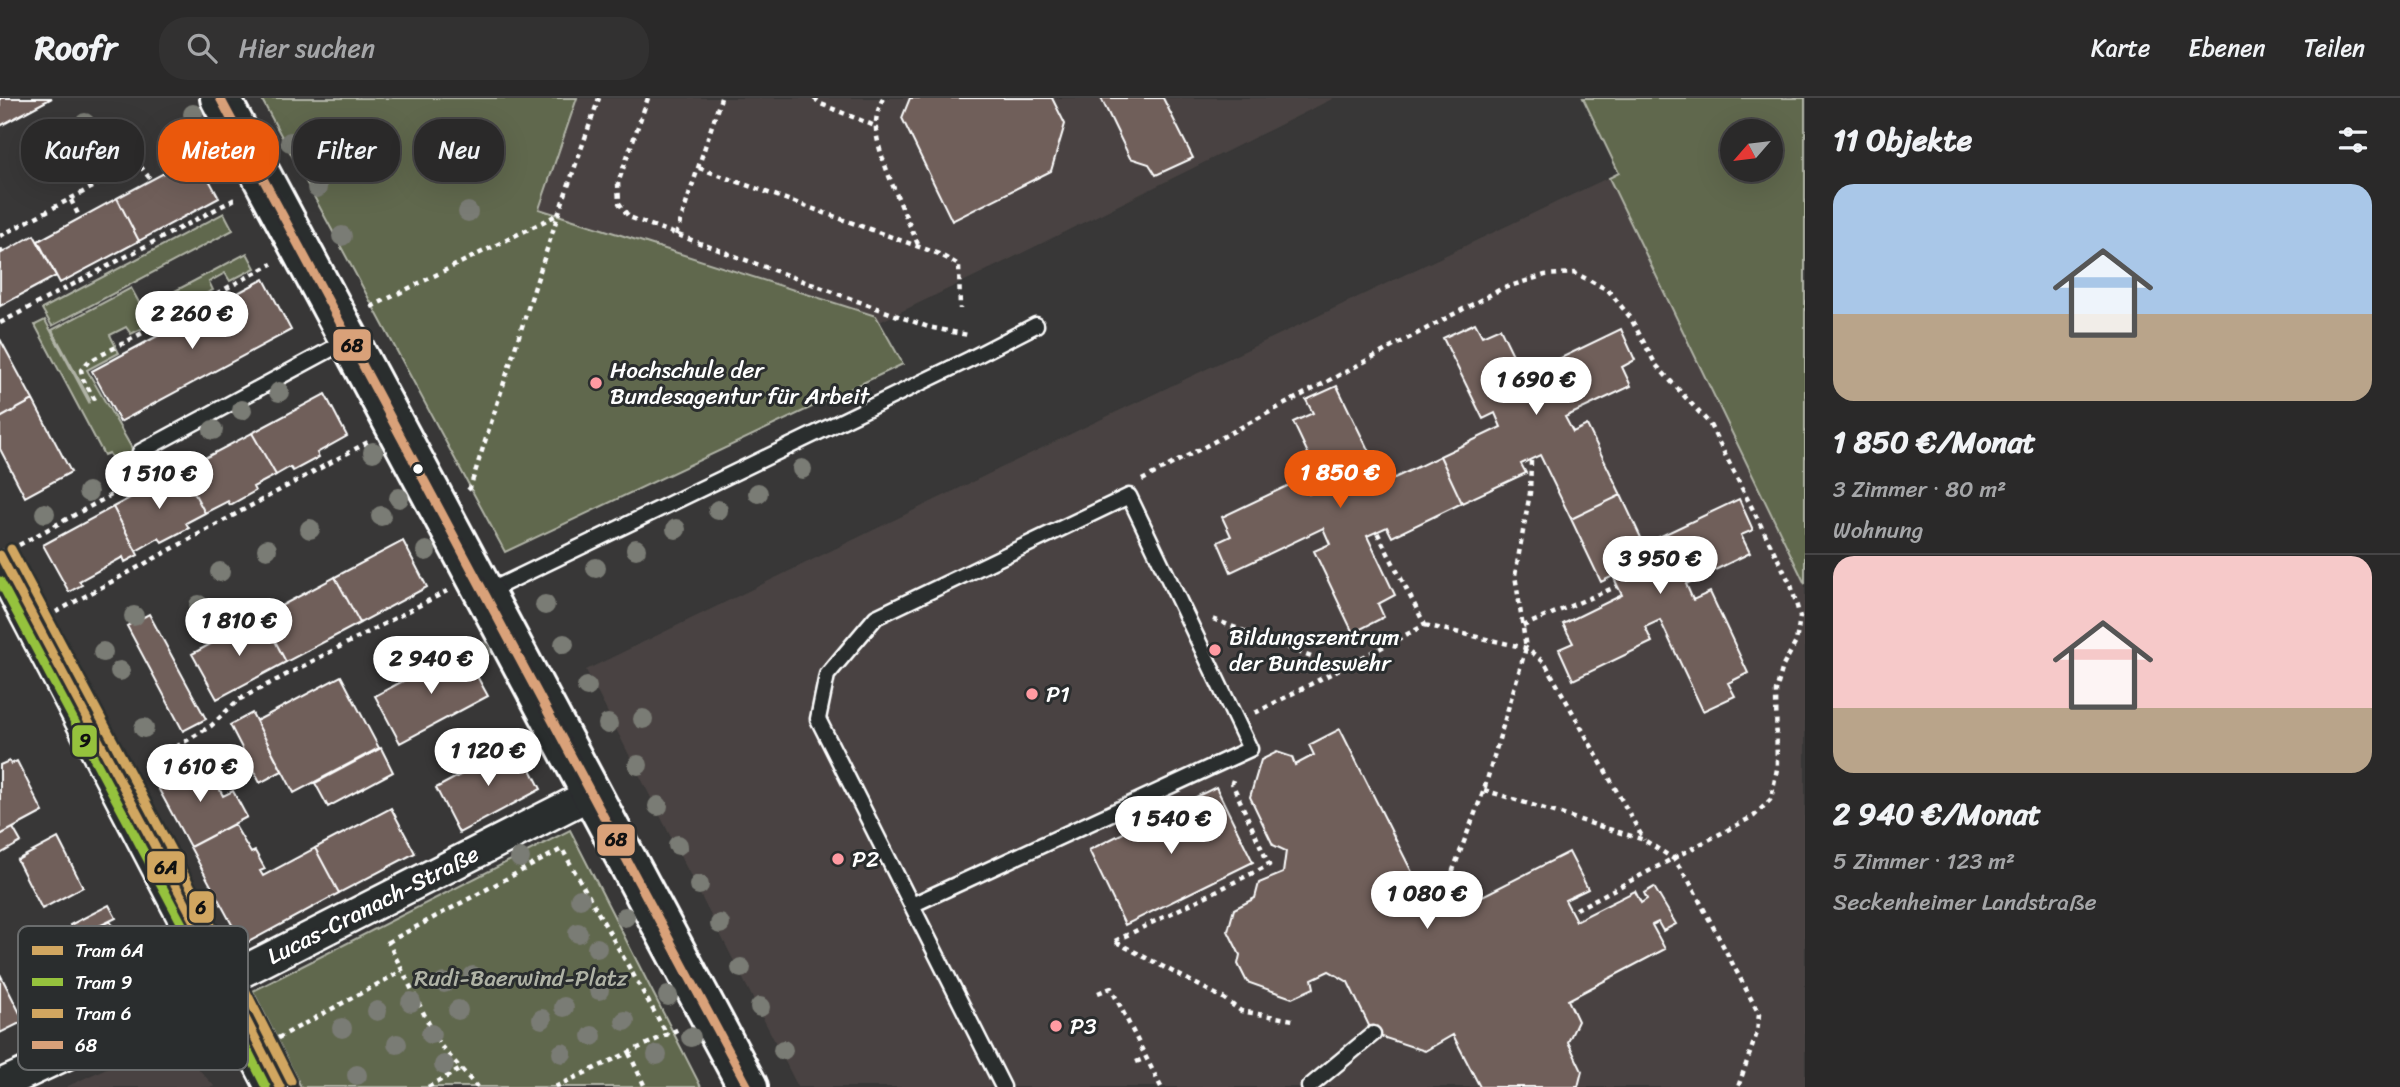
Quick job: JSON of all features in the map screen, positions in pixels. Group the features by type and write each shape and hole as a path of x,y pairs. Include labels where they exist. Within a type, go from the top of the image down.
{"main road":[{"path":"220,98 748,1087"}],"street":[{"path":"0,566 187,926"},
{"name":"Lucas-Cranach-Straße","path":"248,969 593,793"},
{"path":"248,1044 271,1087"},
{"name":"Lucas-Cranach-Straße","path":"0,1085 32,1070"}],"lane":[{"path":"486,592 1036,325"},
{"path":"140,452 345,330"},
{"path":"912,905 1250,749 1129,496 876,617 827,675 818,719 1003,1087"},
{"path":"1309,1087 1373,1034"}],"path":[{"path":"441,508 470,488 558,215 599,98"},
{"path":"648,98 618,183 619,203 629,217 928,327 969,335"},
{"path":"676,235 722,98"},
{"path":"814,98 821,104 875,126"},
{"path":"883,98 877,111 875,126 878,146 919,247"},
{"path":"0,236 138,163 151,180"},
{"path":"699,168 919,247 959,265 960,309"},
{"path":"0,323 265,183"},
{"path":"71,200 80,218"},
{"path":"345,330 558,215"},
{"path":"94,400 81,370 88,362 300,249"},
{"path":"1129,496 1135,484 1502,289 1545,275 1575,273 1608,290 1630,317 1656,365 1709,423 1791,585 1800,617 1796,642 1783,666 1776,691 1777,769 1771,799 1754,816 1571,912"},
{"path":"148,300 144,302 156,326"},
{"path":"31,626 396,426"},
{"path":"1438,909 1484,790 1526,648 1515,575 1530,493 1531,460"},
{"path":"1377,532 1425,625"},
{"path":"1523,626 1618,586"},
{"path":"176,747 211,726 239,700 422,605"},
{"path":"1181,607 1342,669"},
{"path":"1293,1020 1241,1011 1223,998 1115,941 1269,865 1232,783 1250,749 1249,716 1425,625 1526,648 1545,663 1644,840"},
{"path":"1484,790 1644,840 1674,859 1689,881 1759,1014 1757,1033 1738,1087"},
{"path":"388,942 562,849 668,1036"},
{"path":"372,907 439,1044 477,1087"},
{"path":"252,1052 402,971"},
{"path":"1098,993 1111,988 1161,1087"},
{"path":"555,1087 668,1036 709,1012"},
{"path":"629,1053 645,1087"},
{"path":"1136,1062 1146,1058"},
{"path":"428,1087 461,1069"}],"shaded area":[{"name":"Hochschule der Bundesagentur für Arbeit","path":"284,98 1334,98 1006,261 502,504 329,182 400,182 400,119 295,119"},
{"name":"Bildungszentrum der Bundeswehr","path":"1583,98 1805,98 1805,1087 798,1087 586,670 1083,428 1618,173"},
{"path":"102,1070 199,1070 215,1087 66,1087"}],"green space":[{"path":"261,98 577,98 539,209 876,316 903,364 505,552 306,182 400,182 400,119 293,119 293,158 279,131 279,119 272,119"},
{"path":"1583,98 1805,98 1805,584 1609,178 1619,173"},
{"path":"224,213 233,230 52,326 42,309"},
{"path":"247,253 255,268 230,281 225,273 209,282 213,290 157,320 151,309 177,295 175,291"},
{"path":"131,288 151,324 131,334 126,327 110,335 119,353 87,370 141,464 121,476 109,453 104,455 35,325 45,320 89,402 52,330"},
{"name":"Rudi-Baerwind-Platz","path":"570,830 701,1087 301,1087 253,991"}],"building":[{"path":"0,98 52,98 0,126"},
{"path":"910,98 1052,98 1065,124 1051,171 952,221 902,118"},
{"path":"1101,98 1163,98 1193,158 1156,175 1149,164 1130,158"},
{"path":"158,176 158,182 210,182 219,198 139,241 117,198"},
{"path":"117,198 139,241 60,283 38,241"},
{"path":"34,235 56,276 0,306 0,254"},
{"path":"264,279 291,330 120,422 92,371"},
{"path":"1475,323 1482,336 1500,328 1531,392 1547,384 1540,368 1621,329 1635,360 1622,367 1631,386 1565,417 1573,432 1587,425 1621,495 1571,519 1540,455 1521,464 1526,473 1462,503 1440,456 1501,427 1495,413 1483,419 1443,338"},
{"path":"0,339 33,400 0,418"},
{"path":"1337,386 1376,466 1364,472 1372,489 1440,456 1462,503 1392,537 1387,527 1367,536 1395,595 1378,604 1384,617 1353,633 1314,551 1330,544 1323,528 1231,572 1218,542 1231,536 1222,517 1302,479 1309,494 1324,487 1293,422 1313,413 1306,400"},
{"path":"325,394 347,436 317,453 319,457 293,471 290,467 276,475 252,433"},
{"path":"33,400 71,472 25,497 0,449 0,418"},
{"path":"252,433 276,475 253,487 255,491 230,505 228,501 205,513 182,470"},
{"path":"182,470 205,513 186,523 189,528 162,542 159,538 136,551 113,507"},
{"path":"1621,495 1649,555 1665,548 1659,537 1739,499 1753,530 1741,535 1750,553 1686,584 1693,600 1710,592 1748,673 1728,683 1735,696 1703,711 1660,620 1645,627 1652,642 1573,680 1559,649 1573,643 1563,624 1622,595 1613,576 1601,582 1571,519"},
{"path":"113,507 138,555 125,562 123,557 79,581 82,585 69,592 43,545"},
{"path":"403,541 427,587 360,623 335,577"},
{"path":"335,577 360,623 286,662 262,616"},
{"path":"149,614 206,719 183,731 127,626"},
{"path":"262,616 286,662 217,699 192,654"},
{"path":"462,649 488,696 400,743 375,696"},
{"path":"341,676 379,748 294,793 256,721"},
{"path":"252,713 282,771 260,783 230,725"},
{"path":"1340,729 1428,904 1449,913 1569,852 1588,889 1565,900 1576,921 1635,891 1641,903 1647,899 1644,893 1654,887 1676,924 1663,931 1658,922 1652,925 1665,949 1568,1000 1578,1021 1568,1042 1582,1071 1578,1087 1480,1087 1453,1035 1425,1051 1373,1034 1348,982 1329,971 1312,979 1314,988 1292,998 1247,982 1238,964 1240,955 1228,931 1234,909 1255,898 1259,883 1283,873 1286,851 1273,845 1250,797 1261,760 1277,752 1292,757 1295,765 1314,755 1309,745"},
{"path":"518,744 541,789 459,833 436,788"},
{"path":"381,748 393,772 328,807 315,783"},
{"path":"9,761 11,764 17,761 43,812 0,835 0,765"},
{"path":"205,761 223,796 233,791 247,817 190,847 157,786"},
{"path":"1216,787 1253,862 1125,925 1089,850"},
{"path":"391,808 415,853 339,893 315,848"},
{"path":"234,824 251,853 255,851 265,869 260,871 263,876 315,848 339,893 248,942 248,926 233,926 190,847"},
{"path":"13,828 21,842 0,854 0,835"},
{"path":"58,838 83,887 42,909 17,860"},
{"path":"109,905 116,918 99,926 70,925"},
{"path":"110,921 113,926 99,926"},
{"path":"0,974 18,1009 18,1024 0,1033"}],"tram line":[{"name":"6","path":"11,549 211,926"},
{"name":"6A","path":"0,555 197,926"},
{"name":"9","path":"0,581 183,926"},
{"name":"6","path":"248,996 291,1081"},
{"name":"6A","path":"248,1024 280,1087"},
{"name":"9","path":"248,1051 266,1087"}],"transit line":[{"name":"68","path":"220,98 748,1087"}],"place":[{"name":"Hochschule der Bundesagentur für Arbeit","path":"596,383"},
{"name":"Bildungszentrum der Bundeswehr","path":"1215,650"},
{"name":"P1","path":"1032,694"},
{"name":"P2","path":"838,859"},
{"name":"P3","path":"1056,1026"}]}
